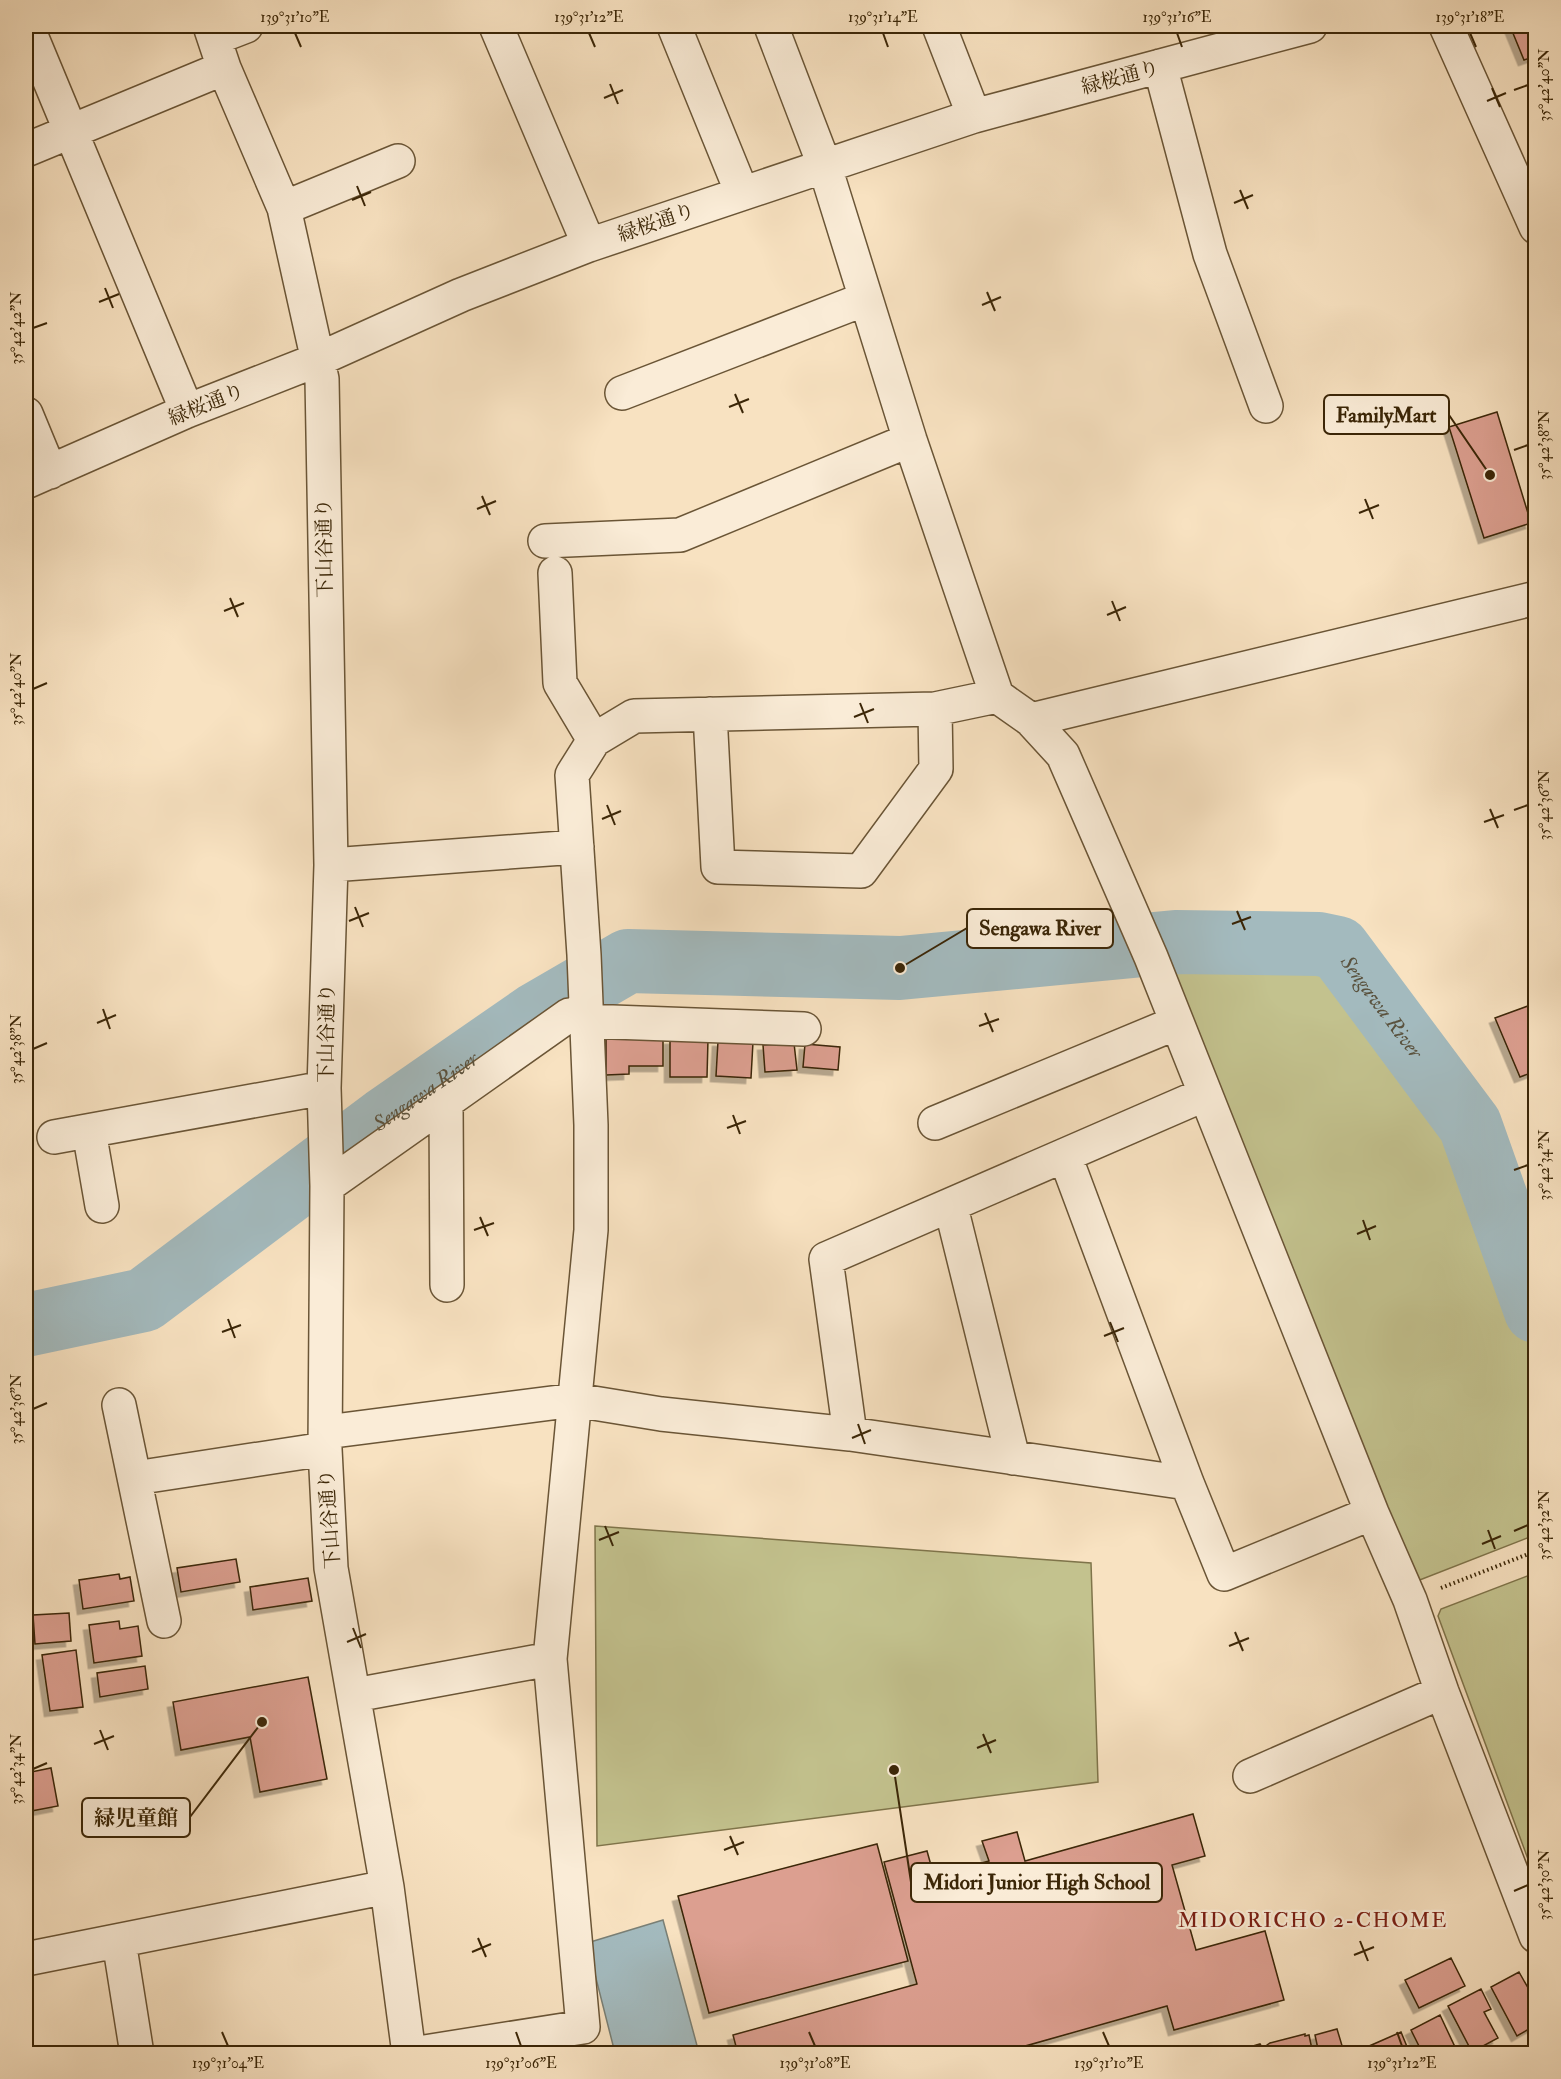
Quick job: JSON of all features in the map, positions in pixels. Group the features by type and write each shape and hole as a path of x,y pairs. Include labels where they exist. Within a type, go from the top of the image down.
{"street":[{"path":"27,26 187,411"},
{"path":"26,150 71,132 246,26"},
{"path":"496,26 589,245"},
{"path":"674,26 742,193"},
{"path":"771,26 825,167 910,440 997,696 1031,720 1063,755 1151,957 1203,1095 1372,1513 1410,1600 1442,1692 1536,1936"},
{"path":"939,26 974,116"},
{"name":"緑桜通り","path":"38,477 187,411 317,360 461,295 589,245 974,116 1310,26"},
{"path":"1446,26 1536,227"},
{"name":"下山谷通り","path":"217,44 284,208 322,379 331,865 324,1088 327,1122 325,1440 331,1568 387,1887 411,2054"},
{"path":"1160,66 1210,254 1266,406"},
{"path":"284,208 398,161"},
{"path":"622,393 865,299"},
{"path":"26,414 38,477"},
{"path":"545,541 680,535 910,440"},
{"path":"555,573 560,683 594,740"},
{"path":"1031,720 1536,598"},
{"path":"411,2054 583,2027 550,1659 591,1230 591,1125 584,955 572,776 594,740 634,716 935,708 997,696"},
{"path":"710,714 718,867 861,871 936,769 935,708"},
{"path":"331,865 577,847"},
{"path":"327,1186 569,1015 585,1011 804,1029"},
{"path":"935,1123 1176,1023"},
{"path":"54,1137 324,1088"},
{"path":"850,1434 826,1259 951,1207 1203,1095"},
{"path":"446,1102 447,1286"},
{"path":"89,1131 102,1206"},
{"path":"1065,1156 1187,1483 1224,1574 1372,1513"},
{"path":"951,1207 1013,1458"},
{"path":"135,1478 325,1440 575,1400 661,1414 850,1434 1187,1483"},
{"path":"120,1405 164,1621"},
{"path":"355,1695 550,1659"},
{"path":"1250,1776 1442,1692"},
{"path":"26,1959 387,1887"},
{"path":"119,1941 137,2054"}],"path":[{"path":"1410,1600 1536,1551"}],"shaded area":[{"path":"1323,961 1463,1140 1535,1351 1535,1535 1412,1583 1168,962"},
{"path":"595,1526 1091,1563 1098,1782 597,1846"},
{"path":"1535,1573 1535,1878 1438,1616 1441,1609"}],"water":[{"path":"663,1920 699,2053 615,2053 587,1943"}],"building":[{"path":"1510,26 1536,26 1536,56 1524,60"},
{"path":"1497,412 1531,523 1484,538 1449,427"},
{"path":"1536,1003 1536,1071 1520,1077 1495,1018"},
{"path":"663,1037 663,1066 629,1066 629,1074 606,1075 606,1038"},
{"path":"670,1039 708,1039 707,1077 670,1077"},
{"path":"718,1041 753,1042 751,1078 716,1076"},
{"path":"794,1043 797,1070 765,1072 763,1045"},
{"path":"805,1044 840,1047 838,1070 803,1067"},
{"path":"236,1559 240,1582 181,1592 177,1568"},
{"path":"119,1574 120,1579 130,1577 134,1601 83,1609 79,1580"},
{"path":"308,1578 312,1601 253,1610 250,1587"},
{"path":"26,1587 31,1587 32,1604 26,1605"},
{"path":"69,1613 71,1641 35,1644 33,1615"},
{"path":"119,1621 120,1629 138,1626 142,1656 94,1663 89,1625"},
{"path":"76,1650 83,1707 50,1711 42,1655"},
{"path":"145,1666 148,1689 100,1697 97,1673"},
{"path":"308,1677 327,1779 260,1792 250,1737 181,1750 173,1702"},
{"path":"51,1768 58,1806 26,1812 26,1773"},
{"path":"1193,1814 1205,1856 1172,1865 1196,1950 1265,1931 1284,2000 1174,2030 1167,2006 997,2054 738,2054 733,2035 917,1984 884,1862 927,1851 934,1876 989,1861 982,1841 1017,1832 1025,1861"},
{"path":"877,1844 908,1961 709,2013 678,1896"},
{"path":"1451,1958 1465,1986 1419,2008 1405,1980"},
{"path":"1519,1972 1536,2002 1536,2025 1517,2036 1491,1987"},
{"path":"1481,1989 1491,2009 1484,2012 1498,2038 1472,2052 1448,2006"},
{"path":"1440,2015 1455,2047 1447,2051 1449,2054 1423,2054 1411,2030"},
{"path":"1337,2029 1343,2049 1348,2048 1349,2054 1319,2054 1315,2035"},
{"path":"1401,2032 1410,2054 1370,2054 1367,2047"},
{"path":"1305,2034 1305,2036 1309,2035 1313,2054 1269,2054 1267,2045 1270,2043"},
{"path":"1260,2044 1266,2054 1226,2054"}],"waterway":[{"name":"Sengawa River","path":"26,1325 144,1300 385,1119 535,1015 628,961 900,968 1175,942 1319,944 1338,948 1470,1125 1536,1311"}],"place":[{"name":"FamilyMart","path":"1490,475"},
{"name":"Sengawa River","path":"900,968"},
{"name":"緑児童館","path":"262,1722"},
{"name":"Midori Junior High School","path":"894,1770"}],"district":[{"name":"MIDORICHO 2-CHOME","path":"1313,1920"}]}
